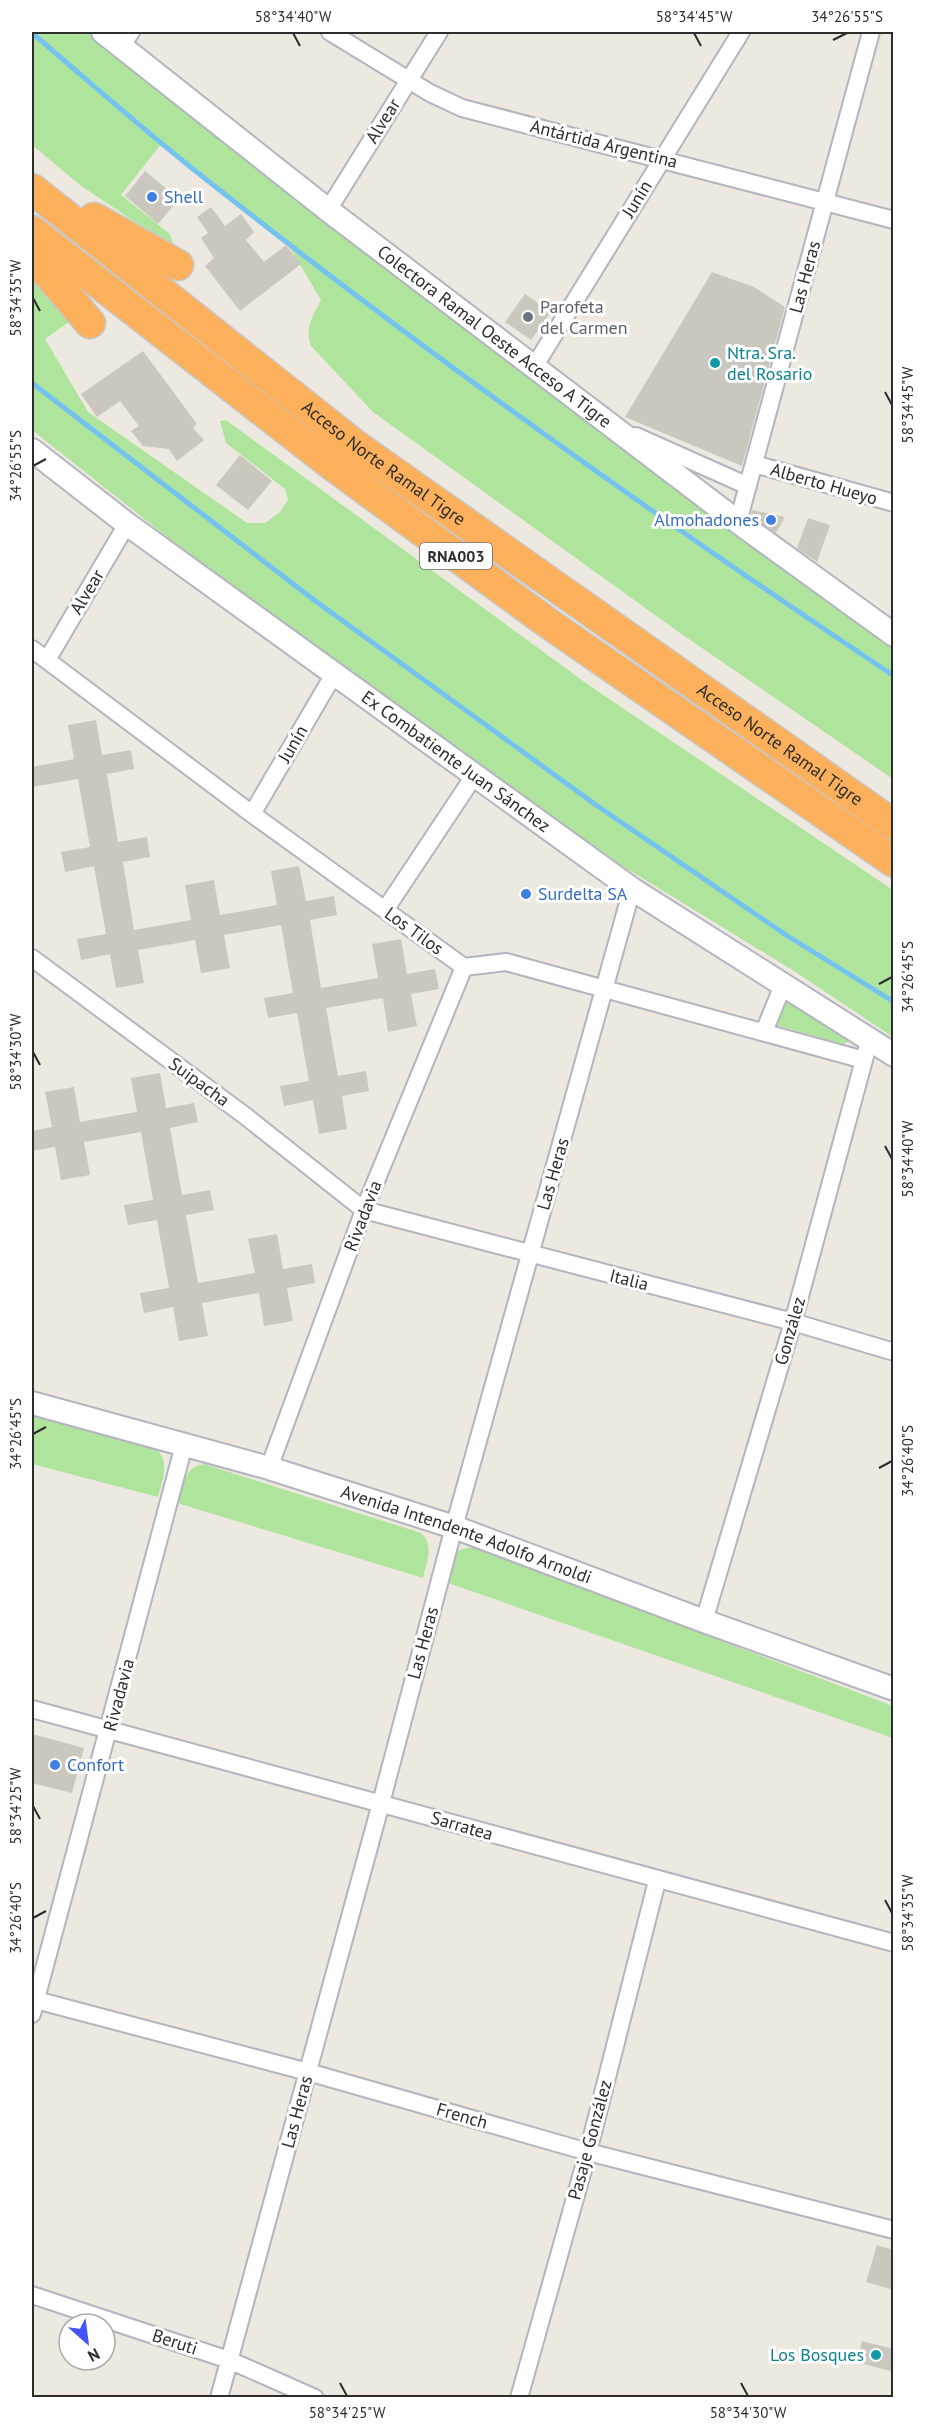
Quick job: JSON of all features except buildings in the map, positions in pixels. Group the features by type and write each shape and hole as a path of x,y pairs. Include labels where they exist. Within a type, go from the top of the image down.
{"highway":[{"path":"32,182 178,265"},
{"name":"Acceso Norte Ramal Tigre","path":"32,189 355,445 894,825"},
{"name":"Acceso Norte Ramal Tigre","path":"32,231 332,465 558,630 894,862"},
{"path":"32,255 90,323"},
{"path":"323,400 544,578"},
{"path":"225,408 332,465"}],"street":[{"name":"Colectora Ramal Oeste Acceso A Tigre","path":"103,32 126,39 328,210 738,522 894,635"},
{"name":"Antártida Argentina","path":"330,32 430,93 462,108 894,220"},
{"name":"Alvear","path":"328,210 439,32"},
{"name":"Junín","path":"534,367 741,32"},
{"name":"Las Heras","path":"738,522 871,32"},
{"name":"Alberto Hueyo","path":"615,427 748,486"},
{"name":"Ex Combatiente Juan Sánchez","path":"32,450 127,524 632,889 783,985 867,1050 894,1055"},
{"name":"Alberto Hueyo","path":"754,464 894,503"},
{"name":"Alvear","path":"47,660 127,524"},
{"name":"Los Tilos","path":"32,649 252,814 464,968"},
{"name":"Junín","path":"252,814 334,674"},
{"path":"385,910 474,776"},
{"name":"Las Heras","path":"219,2397 454,1527 632,889"},
{"name":"Suipacha","path":"32,958 244,1115 364,1210"},
{"path":"464,968 506,962 764,1032 867,1050"},
{"name":"Rivadavia","path":"269,1468 364,1210 464,968"},
{"path":"764,1032 783,985"},
{"name":"González","path":"704,1622 793,1322 867,1050"},
{"name":"Italia","path":"364,1210 793,1322 894,1352"},
{"name":"Avenida Intendente Adolfo Arnoldi","path":"32,1403 269,1468 454,1527 704,1622 894,1689"},
{"name":"Rivadavia","path":"33,2004 109,1730 184,1445"},
{"name":"Sarratea","path":"32,1709 381,1803 657,1881 894,1942"},
{"name":"Pasaje González","path":"519,2397 588,2152 657,1881"},
{"name":"French","path":"33,2004 308,2072 588,2152 894,2230"},
{"name":"Beruti","path":"32,2295 230,2360 315,2397"}],"green space":[{"path":"32,32 91,32 323,221 893,645 893,779 680,633 373,412 311,346 309,327 321,300 286,241 162,143 121,195 170,234 175,249 80,185 32,145"},
{"path":"32,271 76,317 45,339 88,412 247,523 265,523 279,513 288,500 285,489 226,443 220,421 226,420 590,686 893,890 893,1037 794,971 624,867 403,711 167,537 32,430"},
{"path":"784,998 848,1039 848,1042 843,1044 772,1024"},
{"path":"32,1413 156,1449 161,1454 164,1466 158,1497 32,1464"},
{"path":"204,1464 421,1533 429,1549 423,1578 177,1503 184,1478 192,1469"},
{"path":"476,1548 893,1706 893,1738 448,1583 458,1551"}],"waterway":[{"path":"32,33 193,169 450,366 626,492 894,676"},
{"path":"32,383 314,600 596,805 786,935 894,1002"}],"place":[{"name":"Shell","path":"152,197"},
{"name":"Parofeta del Carmen","path":"528,317"},
{"name":"Ntra. Sra. del Rosario","path":"715,363"},
{"name":"Almohadones","path":"771,520"},
{"name":"Surdelta SA","path":"526,894"},
{"name":"Confort","path":"55,1765"},
{"name":"Los Bosques","path":"876,2355"}]}
